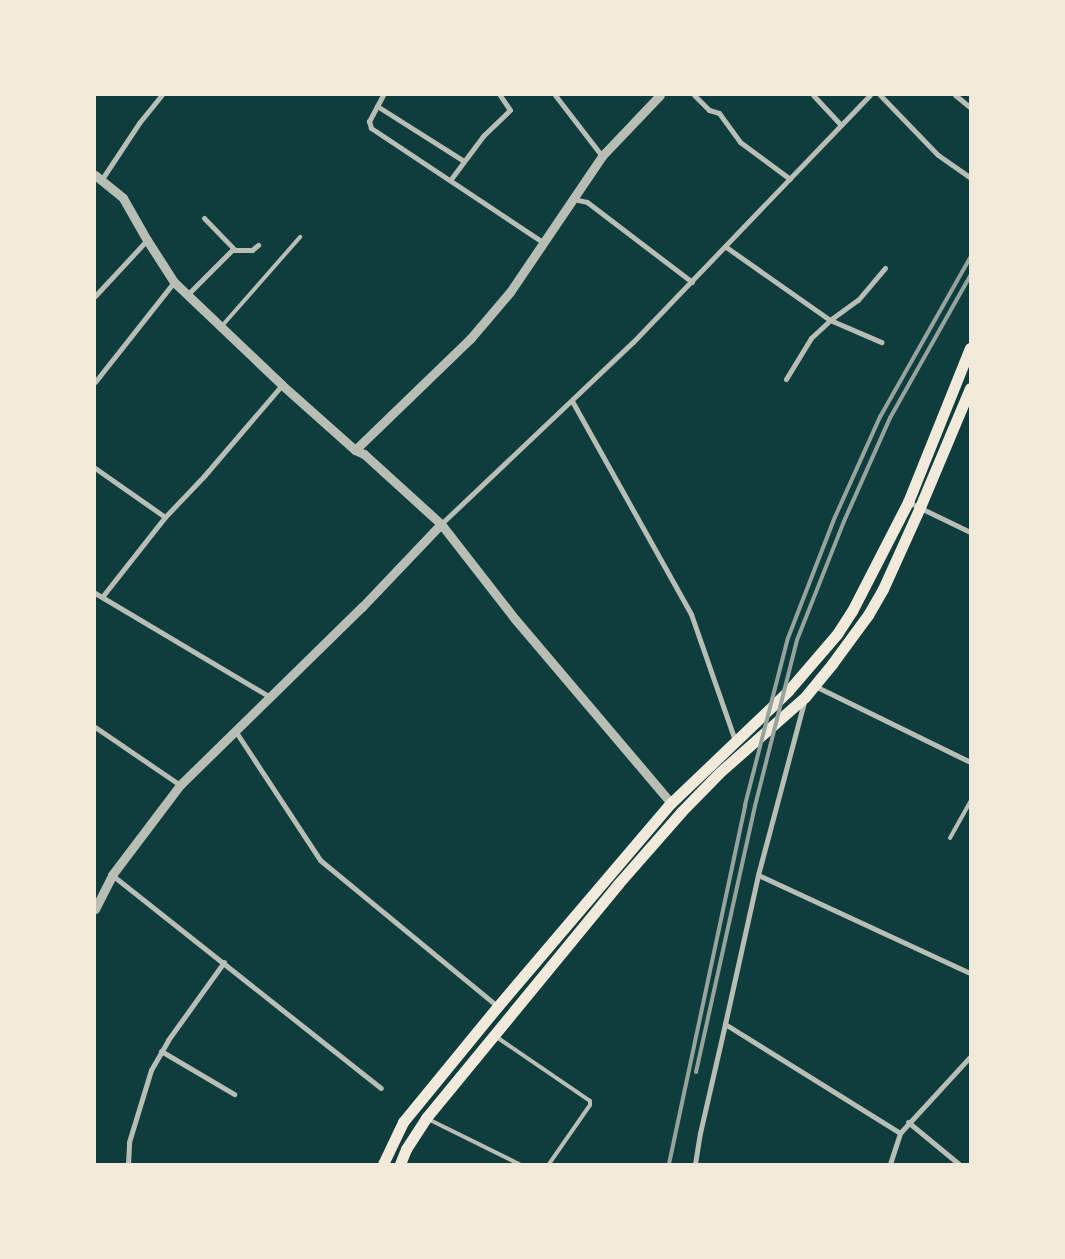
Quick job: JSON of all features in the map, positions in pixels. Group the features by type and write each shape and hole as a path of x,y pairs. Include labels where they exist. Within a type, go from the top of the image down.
{"main road":[{"path":"384,1164 403,1122 498,1006 671,803 788,691 837,634 852,611 908,502 970,348"},
{"path":"400,1164 406,1149 426,1118 493,1035 681,812 719,773 805,697 868,615 883,589 920,507 970,388"}],"street":[{"path":"162,95 99,177 124,198 147,240 174,282 282,385 355,450 364,454 441,524 514,619 671,803"},
{"path":"382,95 369,120 371,128 451,179 544,243"},
{"path":"451,179 483,136 510,110 500,95"},
{"path":"555,95 602,156"},
{"path":"355,450 470,339 510,292 602,156 660,95"},
{"path":"694,95 709,110 719,113 740,142 790,179"},
{"path":"813,95 841,125"},
{"path":"95,909 112,875 180,785 362,607 441,524 572,401 692,282 870,95"},
{"path":"880,95 938,155 970,177"},
{"path":"955,95 970,107"},
{"path":"376,106 464,161"},
{"path":"573,199 587,202 692,282"},
{"path":"204,218 234,249 248,251 258,245"},
{"path":"95,296 147,240"},
{"path":"726,247 830,320 881,342"},
{"path":"187,294 234,249"},
{"path":"786,379 811,338 830,320 858,300 885,268"},
{"path":"95,382 174,282"},
{"path":"102,598 165,517 282,385"},
{"path":"572,401 690,614 735,740"},
{"path":"95,468 165,517"},
{"path":"908,502 970,532"},
{"path":"95,593 271,698"},
{"path":"815,686 970,762"},
{"path":"695,1164 758,875 805,697"},
{"path":"95,727 180,785"},
{"path":"236,732 320,860 498,1006"},
{"path":"112,875 381,1088"},
{"path":"758,875 970,972"},
{"path":"128,1164 129,1142 151,1070 160,1051 224,962"},
{"path":"726,1024 900,1133"},
{"path":"160,1051 234,1094"},
{"path":"890,1164 900,1133 908,1122 970,1057"},
{"path":"908,1122 959,1164"}],"lane":[{"path":"221,328 300,237"},
{"path":"950,838 970,802"},
{"path":"493,1035 590,1101 590,1105 549,1164"},
{"path":"426,1118 519,1164"}],"railway":[{"path":"669,1164 745,805 788,638 835,517 880,417 970,258"},
{"path":"696,1072 755,806 797,640 845,519 890,418 970,276"}]}
